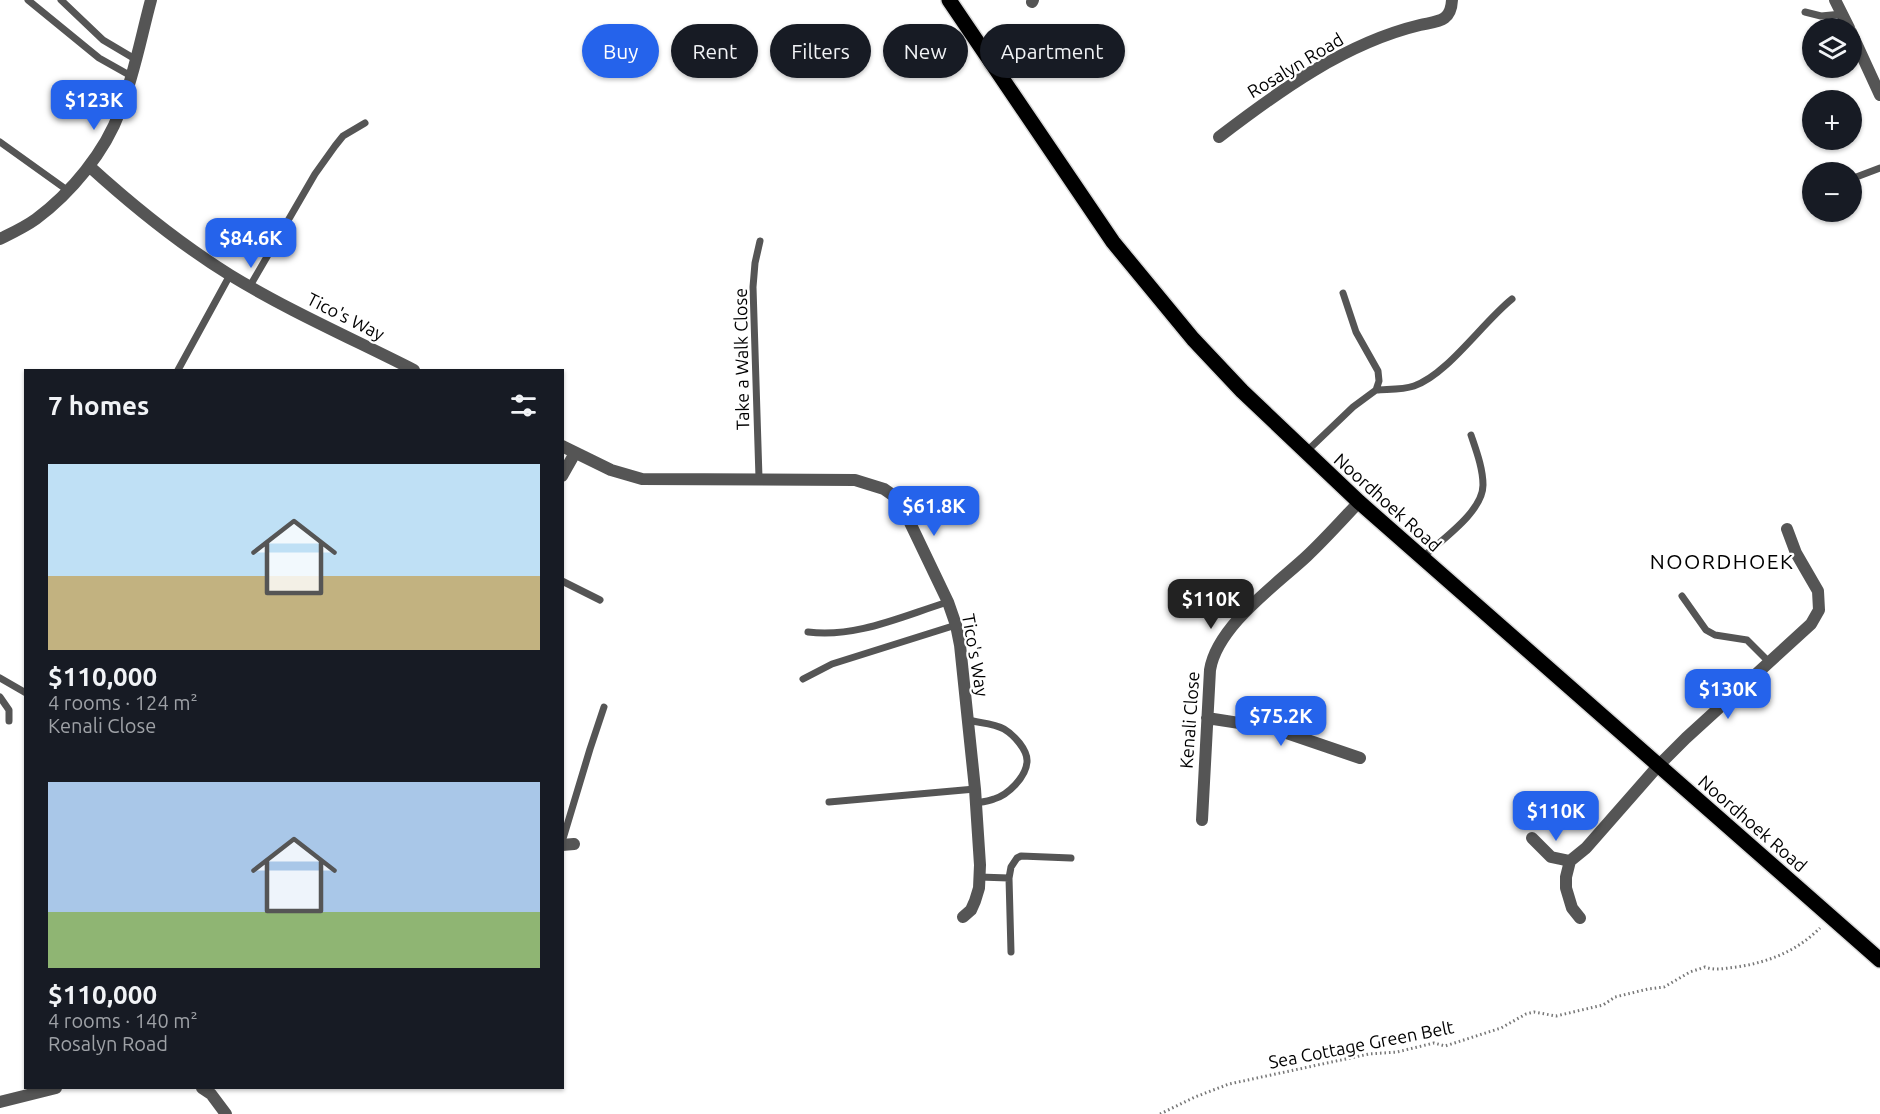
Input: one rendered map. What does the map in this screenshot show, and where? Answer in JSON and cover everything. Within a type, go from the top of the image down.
[{"type":"main road","name":"Noordhoek Road","points":[[949,0],[1113,242],[1193,339],[1242,391],[1359,502],[1880,960]]},
{"type":"street","points":[[0,239],[35,220],[67,190],[88,166],[107,138],[120,112],[151,0]]},
{"type":"street","name":"Rosalyn Road","points":[[1219,137],[1268,101],[1333,59],[1406,28],[1443,20],[1451,10],[1452,0]]},
{"type":"street","points":[[1835,0],[1844,18]]},
{"type":"street","points":[[1862,56],[1880,95]]},
{"type":"street","name":"Tico's Way","points":[[88,166],[131,205],[230,275],[412,369]]},
{"type":"street","name":"Tico's Way","points":[[564,447],[611,470],[642,479],[855,480],[884,489],[894,496],[902,506],[948,602],[960,645],[975,789],[979,877],[975,901],[971,910],[963,917]]},
{"type":"street","points":[[564,472],[575,453]]},
{"type":"street","name":"Kenali Close","points":[[1202,820],[1212,661],[1222,640],[1269,587],[1319,544],[1359,502]]},
{"type":"street","points":[[1580,918],[1572,908],[1566,888],[1570,861],[1587,848],[1658,766],[1811,624],[1820,610],[1818,591],[1796,553],[1787,529]]},
{"type":"street","points":[[1207,718],[1272,728],[1360,758]]},
{"type":"street","points":[[1532,838],[1551,856],[1570,861]]},
{"type":"street","points":[[0,1102],[52,1089]]},
{"type":"street","points":[[210,1090],[226,1114]]},
{"type":"lane","points":[[28,0],[99,58],[131,76]]},
{"type":"lane","points":[[61,0],[103,40],[135,59]]},
{"type":"lane","points":[[1805,12],[1821,16],[1842,14]]},
{"type":"lane","points":[[250,286],[315,174],[343,136],[365,123]]},
{"type":"lane","points":[[0,142],[67,190]]},
{"type":"lane","points":[[1862,175],[1880,168]]},
{"type":"lane","name":"Take a Walk Close","points":[[759,478],[753,287],[760,241]]},
{"type":"lane","points":[[179,369],[230,275]]},
{"type":"lane","points":[[1305,453],[1353,407],[1376,390],[1380,381],[1378,371],[1356,332],[1343,293]]},
{"type":"lane","points":[[1376,390],[1402,388],[1423,382],[1512,299]]},
{"type":"lane","points":[[1422,558],[1472,513],[1480,502],[1483,484],[1470,435]]},
{"type":"lane","points":[[564,582],[600,600]]},
{"type":"lane","points":[[1682,596],[1706,630],[1715,635],[1747,640],[1769,662]]},
{"type":"lane","points":[[808,632],[833,634],[858,631],[948,602]]},
{"type":"lane","points":[[803,679],[832,664],[956,625]]},
{"type":"lane","points":[[0,678],[24,692]]},
{"type":"lane","points":[[0,697],[9,710],[9,721]]},
{"type":"lane","points":[[566,844],[604,707]]},
{"type":"lane","points":[[968,720],[1001,727],[1007,731],[1025,753],[1027,762],[1023,773],[1005,794],[995,799],[976,803]]},
{"type":"lane","points":[[829,802],[975,789]]},
{"type":"lane","points":[[1011,952],[1009,878],[1011,867],[1017,858],[1022,856],[1071,858]]},
{"type":"lane","points":[[979,877],[1009,878]]},
{"type":"path","name":"Sea Cottage Green Belt","points":[[1160,1114],[1210,1091],[1251,1079],[1369,1054],[1397,1052],[1434,1044],[1445,1046],[1501,1028],[1526,1014],[1534,1012],[1556,1016],[1603,1005],[1615,997],[1664,987],[1690,972],[1705,967],[1712,970],[1771,960],[1809,940],[1831,918]]},
{"type":"district","name":"NOORDHOEK","points":[[1722,561]]}]
